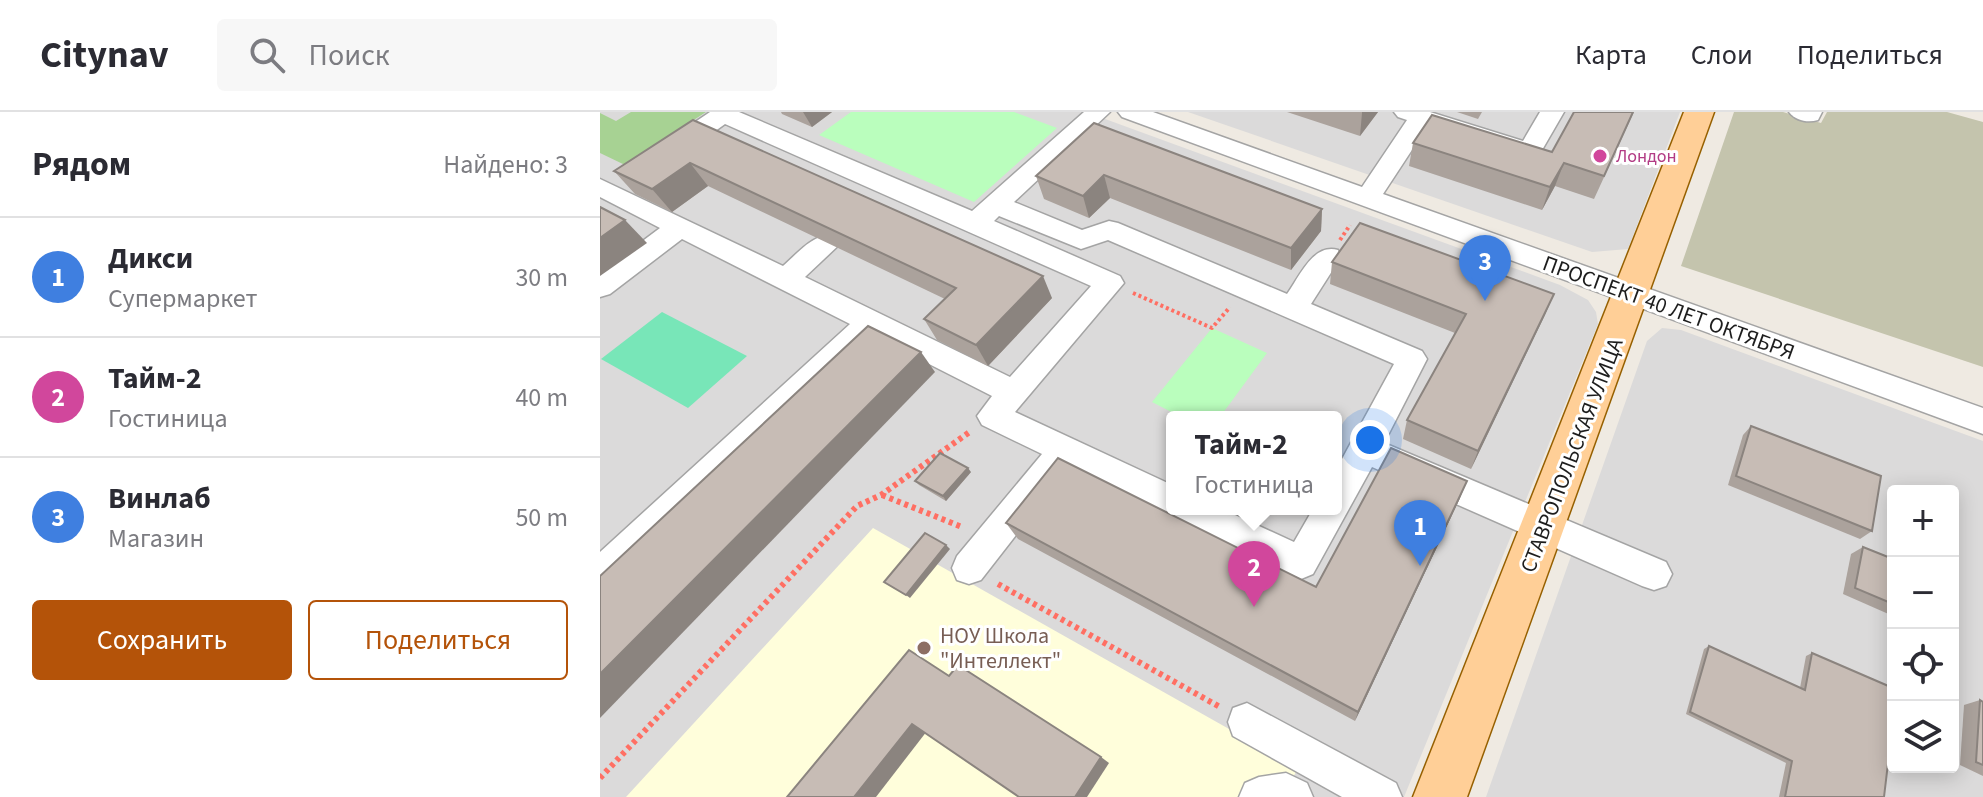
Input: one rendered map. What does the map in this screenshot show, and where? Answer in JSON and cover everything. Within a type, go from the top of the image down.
[{"type":"main road","name":"СТАВРОПОЛЬСКАЯ УЛИЦА","points":[[1440,797],[1699,112]]},
{"type":"street","points":[[975,223],[1098,112]]},
{"type":"street","name":"ПРОСПЕКТ 40 ЛЕТ ОКТЯБРЯ","points":[[1130,112],[1983,421]]},
{"type":"street","points":[[1368,198],[1414,114],[1529,151],[1552,112]]},
{"type":"street","points":[[1801,112],[1810,115],[1810,112]]},
{"type":"street","points":[[653,162],[725,113],[884,197],[975,223],[1110,283],[993,416],[1166,498]]},
{"type":"street","points":[[610,188],[680,227],[1014,393]]},
{"type":"street","points":[[996,204],[1081,240],[1109,230],[1412,359],[1342,490]]},
{"type":"street","points":[[600,287],[680,227]]},
{"type":"street","points":[[785,279],[828,243]]},
{"type":"street","points":[[1293,308],[1328,257]]},
{"type":"street","points":[[600,575],[871,322]]},
{"type":"street","points":[[1365,449],[1654,574]]},
{"type":"street","points":[[969,568],[1064,450]]},
{"type":"street","points":[[1201,515],[1301,563],[1328,515]]},
{"type":"street","points":[[1247,722],[1382,797]]},
{"type":"street","points":[[1259,797],[1286,793],[1293,797]]},
{"type":"path","points":[[1110,283],[1212,328],[1247,289]]},
{"type":"path","points":[[600,778],[857,506],[881,495],[993,416]]},
{"type":"path","points":[[881,495],[993,539]]},
{"type":"path","points":[[969,568],[1247,722]]},
{"type":"shaded area","points":[[600,112],[1086,112],[1560,285],[1588,300],[1596,312],[1598,324],[1404,797],[600,797]]},
{"type":"shaded area","points":[[1188,112],[1680,112],[1628,249],[1592,252]]},
{"type":"shaded area","points":[[1734,112],[1783,112],[1821,123],[1827,112],[1947,112],[1983,122],[1983,367],[1681,266]]},
{"type":"shaded area","points":[[1662,328],[1681,330],[1983,441],[1983,797],[1486,797],[1647,341]]},
{"type":"shaded area","name":"НОУ Школа \"Интеллект\"","points":[[873,528],[1298,768],[1283,797],[626,797]]},
{"type":"green space","points":[[631,112],[706,112],[625,165],[600,153],[600,113],[616,121]]},
{"type":"green space","points":[[851,112],[1014,112],[1057,128],[974,202],[819,135]]},
{"type":"green space","points":[[662,312],[747,356],[688,408],[601,359]]},
{"type":"green space","points":[[1212,328],[1267,353],[1224,411],[1169,411],[1152,402]]},
{"type":"building","points":[[1574,112],[1633,112],[1604,176],[1564,163],[1550,187],[1413,143],[1432,115],[1552,152]]},
{"type":"building","points":[[693,120],[1043,276],[976,345],[924,319],[956,288],[690,163],[652,189],[614,171]]},
{"type":"building","points":[[1094,123],[1322,209],[1291,248],[1104,175],[1083,196],[1036,176]]},
{"type":"building","points":[[600,207],[625,220],[600,238]]},
{"type":"building","points":[[1360,223],[1554,294],[1478,451],[1407,420],[1466,314],[1332,262]]},
{"type":"building","points":[[868,326],[921,352],[600,674],[600,576]]},
{"type":"building","points":[[1751,426],[1881,476],[1872,531],[1736,476]]},
{"type":"building","points":[[1391,448],[1467,481],[1358,712],[1006,523],[1058,458],[1166,512],[1166,515],[1172,515],[1316,587]]},
{"type":"building","points":[[940,453],[968,468],[943,496],[915,481]]},
{"type":"building","points":[[925,533],[946,545],[906,595],[884,582]]},
{"type":"building","points":[[1863,547],[1887,557],[1887,601],[1855,588]]},
{"type":"building","points":[[1709,646],[1805,690],[1812,653],[1887,685],[1884,797],[1785,797],[1792,761],[1690,712]]},
{"type":"building","points":[[909,650],[949,676],[958,665],[1101,757],[1075,797],[1019,797],[912,724],[854,797],[787,797]]},
{"type":"building","points":[[1980,700],[1983,702],[1983,765],[1976,762]]},
{"type":"place","name":"Лондон","points":[[1600,156]]},
{"type":"place","name":"Винлаб","points":[[1485,301]]},
{"type":"place","name":"Дикси","points":[[1420,566]]},
{"type":"place","name":"Тайм-2","points":[[1254,607]]},
{"type":"place","name":"НОУ Школа \"Интеллект\"","points":[[924,648]]}]
